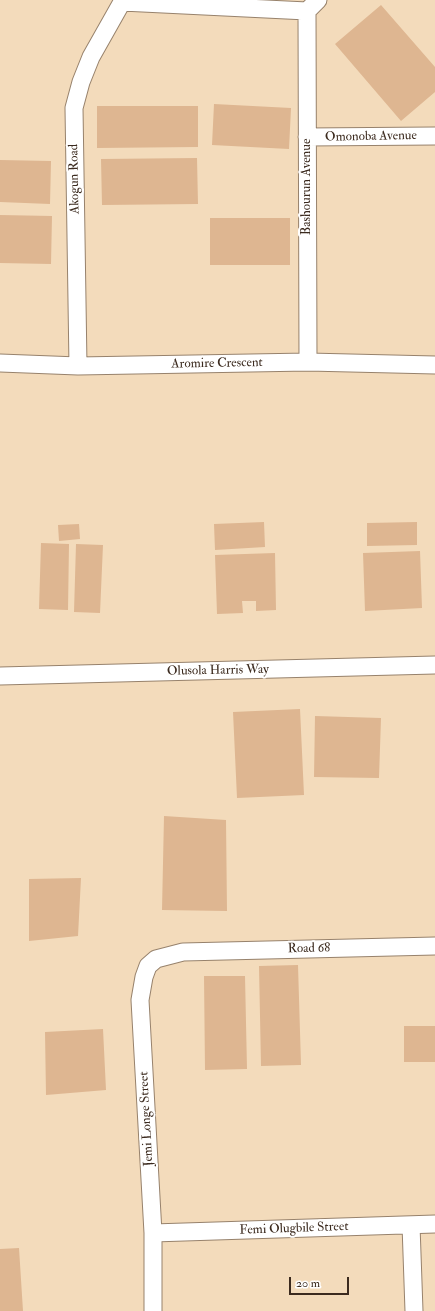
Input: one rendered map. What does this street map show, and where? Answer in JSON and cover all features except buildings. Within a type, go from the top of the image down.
[{"type":"street","points":[[121,1],[312,5]]},
{"type":"street","name":"Akogun Road","points":[[78,366],[74,108],[81,82],[91,57],[121,1]]},
{"type":"street","name":"Bashourun Avenue","points":[[308,362],[307,137],[312,5]]},
{"type":"street","name":"Omonoba Avenue","points":[[307,137],[435,136]]},
{"type":"street","name":"Aromire Crescent","points":[[0,363],[78,366],[308,362],[435,365]]},
{"type":"street","name":"Olusola Harris Way","points":[[0,676],[435,665]]},
{"type":"street","name":"Road 68","points":[[183,952],[435,946]]},
{"type":"street","name":"Jemi Longe Street","points":[[152,1311],[153,1233],[140,1000],[144,977],[148,966],[156,959],[183,952]]},
{"type":"street","name":"Femi Olugbile Street","points":[[153,1233],[435,1224]]},
{"type":"street","points":[[411,1225],[414,1311]]}]
